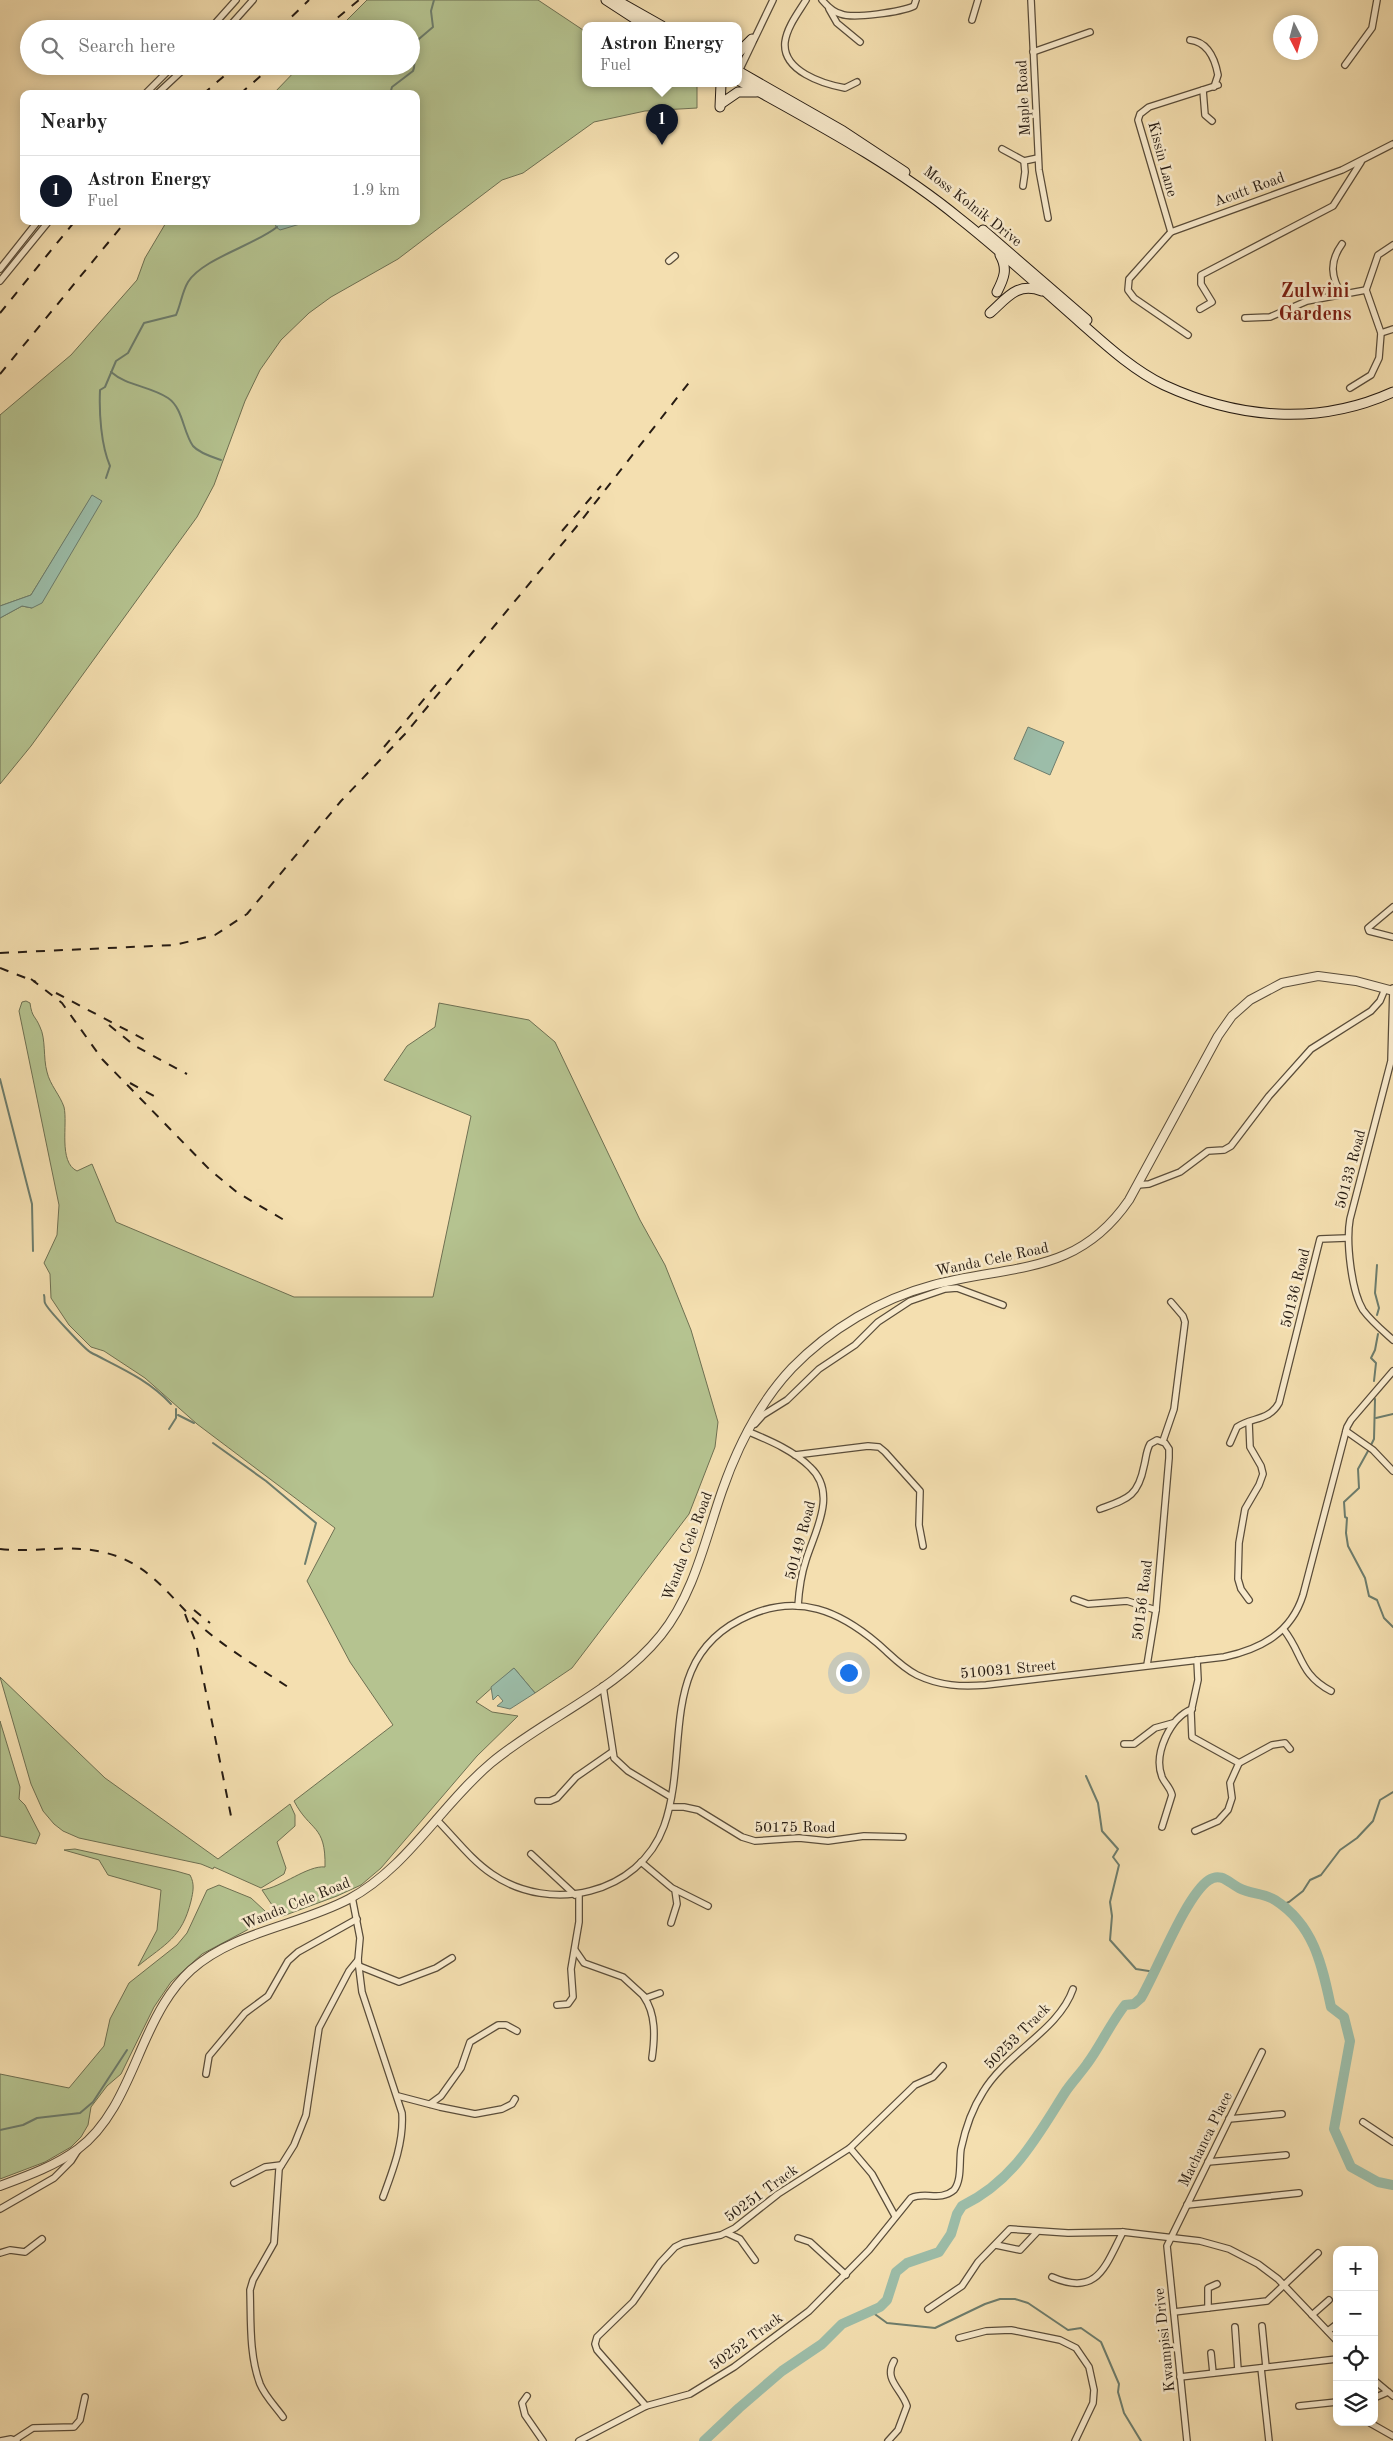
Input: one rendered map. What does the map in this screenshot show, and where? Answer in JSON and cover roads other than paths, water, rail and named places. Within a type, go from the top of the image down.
[{"type":"main road","points":[[606,0],[640,22]]},
{"type":"main road","points":[[616,0],[655,22]]},
{"type":"main road","points":[[742,49],[752,39]]},
{"type":"main road","name":"Moss Kolnik Drive","points":[[742,73],[843,131],[961,212],[1114,344],[1173,387],[1194,397],[1237,409],[1255,413],[1294,416],[1345,409],[1393,392]]},
{"type":"main road","name":"Moss Kolnik Drive","points":[[742,82],[906,179],[959,217],[1128,361],[1164,385],[1173,387]]},
{"type":"main road","points":[[721,87],[721,105],[738,92],[749,90],[762,93]]},
{"type":"main road","points":[[996,250],[1004,263],[1005,272],[997,292]]},
{"type":"main road","points":[[990,313],[1020,289],[1029,287],[1047,293]]},
{"type":"street","points":[[218,20],[236,0]]},
{"type":"street","points":[[235,20],[253,0]]},
{"type":"street","points":[[742,62],[773,0]]},
{"type":"street","points":[[806,0],[786,35],[785,52],[801,72],[821,82],[845,88],[858,82]]},
{"type":"street","points":[[824,2],[839,14],[853,16],[911,8],[916,0]]},
{"type":"street","points":[[972,20],[978,0]]},
{"type":"street","name":"Maple Road","points":[[1031,0],[1038,158],[1042,194],[1048,218]]},
{"type":"street","points":[[1345,65],[1372,28],[1377,0]]},
{"type":"street","points":[[824,2],[837,23],[860,42]]},
{"type":"street","points":[[1033,52],[1090,32]]},
{"type":"street","name":"Kissin Lane","points":[[1171,232],[1138,120],[1140,114],[1149,107],[1216,86],[1218,75],[1209,51],[1201,42],[1190,40]]},
{"type":"street","points":[[150,90],[164,75]]},
{"type":"street","points":[[161,90],[177,75]]},
{"type":"street","points":[[1203,90],[1205,115],[1212,121]]},
{"type":"street","name":"Acutt Road","points":[[1188,335],[1134,298],[1128,290],[1129,279],[1171,232],[1361,162],[1393,144]]},
{"type":"street","points":[[1002,149],[1024,161],[1038,158]]},
{"type":"street","points":[[1023,186],[1024,161]]},
{"type":"street","points":[[1200,309],[1212,302],[1201,284],[1201,275],[1333,206],[1361,162]]},
{"type":"street","points":[[0,269],[35,225]]},
{"type":"street","points":[[0,281],[46,225]]},
{"type":"street","points":[[1342,244],[1336,252],[1333,267],[1335,281],[1342,295]]},
{"type":"street","points":[[1350,388],[1363,381],[1375,369],[1381,351],[1381,333],[1366,290],[1378,255],[1393,245]]},
{"type":"street","points":[[669,261],[675,256]]},
{"type":"street","points":[[1245,318],[1270,317],[1300,303],[1366,290]]},
{"type":"street","points":[[1381,333],[1393,329]]},
{"type":"street","points":[[1393,907],[1368,927],[1369,931],[1393,937]]},
{"type":"street","name":"Wanda Cele Road","points":[[0,2186],[44,2169],[79,2149],[109,2114],[160,2010],[187,1974],[209,1956],[231,1944],[352,1897],[394,1865],[436,1819],[497,1758],[603,1686],[648,1650],[678,1610],[689,1587],[731,1466],[762,1406],[794,1366],[825,1339],[855,1318],[880,1305],[930,1286],[1051,1261],[1078,1250],[1109,1226],[1138,1185],[1218,1036],[1232,1016],[1250,1000],[1282,983],[1312,977],[1341,978],[1391,990]]},
{"type":"street","points":[[1138,1185],[1149,1184],[1180,1172],[1208,1150],[1224,1150],[1231,1146],[1269,1096],[1311,1049],[1371,1011],[1391,990]]},
{"type":"street","name":"50133 Road","points":[[1391,990],[1390,1061],[1350,1219],[1347,1238],[1360,1304],[1369,1317],[1393,1340]]},
{"type":"street","name":"50136 Road","points":[[1249,1422],[1265,1417],[1276,1408],[1282,1393],[1320,1239],[1347,1238]]},
{"type":"street","points":[[748,1432],[763,1415],[787,1400],[819,1369],[855,1345],[896,1308],[910,1301],[945,1289],[956,1288],[1003,1305]]},
{"type":"street","points":[[1100,1509],[1126,1499],[1134,1492],[1141,1479],[1150,1444],[1158,1440],[1163,1441],[1174,1410],[1185,1322],[1184,1316],[1171,1302]]},
{"type":"street","name":"510031 Street","points":[[436,1819],[492,1875],[531,1893],[552,1896],[577,1895],[607,1886],[631,1871],[659,1838],[670,1807],[682,1696],[690,1671],[700,1655],[719,1634],[739,1620],[771,1608],[798,1606],[833,1613],[846,1620],[907,1669],[927,1679],[951,1686],[986,1685],[1196,1660],[1241,1653],[1273,1639],[1284,1630],[1300,1606],[1350,1420],[1393,1371]]},
{"type":"street","points":[[1230,1443],[1234,1430],[1249,1422],[1250,1446],[1261,1466],[1263,1474],[1259,1485],[1245,1508],[1239,1543],[1238,1579],[1249,1600]]},
{"type":"street","points":[[1346,1431],[1373,1450],[1393,1471]]},
{"type":"street","name":"50149 Road","points":[[748,1432],[795,1455],[816,1473],[824,1496],[821,1518],[802,1574],[798,1606]]},
{"type":"street","name":"50156 Road","points":[[1146,1665],[1156,1610],[1169,1458],[1168,1445],[1163,1441]]},
{"type":"street","points":[[795,1455],[838,1448],[878,1447],[919,1489],[921,1498],[919,1525],[923,1546]]},
{"type":"street","points":[[1074,1599],[1088,1604],[1127,1602],[1156,1610]]},
{"type":"street","points":[[1284,1630],[1308,1673],[1318,1684],[1331,1691]]},
{"type":"street","points":[[1196,1660],[1198,1685],[1192,1709],[1192,1737],[1239,1763]]},
{"type":"street","points":[[603,1686],[612,1752],[616,1761],[628,1771],[671,1797]]},
{"type":"street","points":[[1124,1744],[1134,1744],[1155,1728],[1173,1723],[1192,1709]]},
{"type":"street","points":[[1162,1827],[1172,1794],[1162,1777],[1162,1752],[1165,1739],[1173,1723]]},
{"type":"street","points":[[1196,1832],[1218,1821],[1228,1810],[1232,1798],[1230,1783],[1239,1763],[1277,1743],[1285,1743],[1290,1749]]},
{"type":"street","points":[[538,1801],[550,1801],[557,1798],[576,1777],[612,1752]]},
{"type":"street","name":"50175 Road","points":[[670,1807],[698,1810],[742,1837],[761,1841],[799,1838],[828,1841],[847,1838],[903,1836]]},
{"type":"street","points":[[531,1854],[577,1895],[571,1969],[573,1999],[565,2006],[558,2005]]},
{"type":"street","points":[[640,1862],[676,1890],[708,1906]]},
{"type":"street","points":[[671,1923],[677,1904],[676,1890]]},
{"type":"street","points":[[352,1897],[360,1938],[358,1963],[362,1992],[398,2096],[402,2125],[397,2154],[383,2196]]},
{"type":"street","points":[[206,2074],[205,2067],[209,2056],[245,2013],[268,1996],[288,1961],[298,1952],[357,1919]]},
{"type":"street","points":[[574,1950],[584,1963],[623,1977],[644,1997],[650,2006],[653,2018],[652,2058]]},
{"type":"street","points":[[358,1963],[399,1982],[436,1968],[452,1958]]},
{"type":"street","points":[[282,2417],[260,2385],[254,2361],[251,2285],[274,2243],[277,2179],[281,2165],[292,2149],[306,2115],[319,2028],[349,1971],[358,1963]]},
{"type":"street","name":"50253 Track","points":[[956,2188],[964,2138],[982,2093],[1006,2063],[1058,2014],[1070,1998],[1073,1989]]},
{"type":"street","points":[[644,1997],[648,1998],[660,1993]]},
{"type":"street","points":[[430,2104],[441,2096],[461,2068],[470,2042],[498,2025],[506,2025],[517,2031]]},
{"type":"street","name":"Machanca Place","points":[[1171,2238],[1262,2052]]},
{"type":"street","name":"50251 Track","points":[[646,2406],[596,2350],[595,2340],[633,2302],[660,2263],[675,2247],[683,2243],[712,2238],[727,2233],[778,2194],[850,2148],[915,2085],[933,2077],[943,2066]]},
{"type":"street","points":[[398,2096],[454,2111],[482,2114],[502,2109],[512,2104],[515,2099]]},
{"type":"street","points":[[1229,2120],[1282,2114]]},
{"type":"street","points":[[1363,2122],[1393,2142]]},
{"type":"street","points":[[850,2148],[872,2174],[895,2216]]},
{"type":"street","points":[[0,2209],[54,2178],[72,2161],[79,2149]]},
{"type":"street","points":[[1208,2162],[1286,2155]]},
{"type":"street","points":[[234,2183],[265,2167],[281,2165]]},
{"type":"street","name":"50252 Track","points":[[579,2441],[646,2406],[690,2394],[734,2367],[810,2311],[880,2238],[895,2216],[914,2196],[938,2197],[951,2193],[956,2188]]},
{"type":"street","points":[[1187,2205],[1298,2193]]},
{"type":"street","points":[[928,2309],[962,2286],[978,2262],[996,2246],[1006,2232],[1014,2228],[1038,2232],[1124,2232],[1200,2241],[1229,2249],[1258,2264],[1284,2285],[1333,2337]]},
{"type":"street","points":[[996,2246],[1020,2250],[1038,2232]]},
{"type":"street","points":[[1052,2277],[1076,2285],[1099,2276],[1124,2232]]},
{"type":"street","points":[[727,2233],[740,2239],[755,2260]]},
{"type":"street","points":[[0,2253],[10,2250],[25,2252],[42,2238]]},
{"type":"street","points":[[798,2238],[810,2242],[846,2274]]},
{"type":"street","name":"Kwampisi Drive","points":[[1171,2238],[1167,2249],[1187,2441]]},
{"type":"street","points":[[1174,2312],[1267,2301],[1318,2254]]},
{"type":"street","points":[[1208,2308],[1208,2288],[1217,2284]]},
{"type":"street","points":[[1312,2315],[1329,2300]]},
{"type":"street","points":[[1262,2326],[1269,2441]]},
{"type":"street","points":[[1234,2327],[1238,2370]]},
{"type":"street","points":[[1328,2331],[1333,2327]]},
{"type":"street","points":[[959,2338],[986,2331],[1011,2330],[1060,2340],[1070,2344],[1079,2352],[1090,2371],[1094,2383],[1093,2403],[1075,2441]]},
{"type":"street","points":[[1211,2353],[1213,2373]]},
{"type":"street","points":[[1180,2377],[1333,2359]]},
{"type":"street","points":[[888,2441],[898,2430],[907,2406],[890,2378],[890,2367],[894,2361]]},
{"type":"street","points":[[1375,2381],[1390,2394]]},
{"type":"street","points":[[527,2396],[522,2408],[543,2441]]},
{"type":"street","points":[[0,2441],[16,2440],[34,2428],[74,2427],[80,2420],[85,2397]]},
{"type":"street","points":[[1298,2406],[1333,2402]]},
{"type":"street","points":[[1375,2426],[1393,2436]]},
{"type":"waterway","points":[[420,38],[433,27],[431,11],[434,0]]},
{"type":"waterway","points":[[391,90],[392,87],[408,75]]},
{"type":"waterway","points":[[106,478],[110,466],[101,429],[100,390],[105,387],[116,361],[128,353],[144,323],[176,315],[186,286],[195,274],[217,259],[256,240],[277,227]]},
{"type":"waterway","points":[[111,372],[117,377],[168,398],[177,408],[193,446],[202,453],[221,460]]},
{"type":"waterway","points":[[0,1079],[32,1204],[33,1251]]},
{"type":"waterway","points":[[1377,1265],[1375,1293],[1379,1308],[1377,1315]]},
{"type":"waterway","points":[[44,1295],[47,1307],[86,1349],[153,1387],[171,1404]]},
{"type":"waterway","points":[[1374,1381],[1376,1363],[1371,1358],[1375,1350],[1378,1334]]},
{"type":"waterway","points":[[1371,1445],[1374,1439],[1375,1399]]},
{"type":"waterway","points":[[169,1429],[176,1418],[176,1409]]},
{"type":"waterway","points":[[1376,1418],[1393,1414]]},
{"type":"waterway","points":[[178,1415],[194,1423]]},
{"type":"waterway","points":[[213,1443],[266,1481],[316,1523],[305,1564]]},
{"type":"waterway","points":[[1368,1451],[1358,1469],[1359,1488],[1344,1502],[1345,1517],[1347,1518],[1346,1533],[1348,1546],[1365,1578],[1369,1596],[1377,1600],[1384,1618],[1393,1627]]},
{"type":"waterway","points":[[1086,1776],[1098,1803],[1102,1831],[1118,1849],[1113,1857],[1119,1865],[1110,1902],[1112,1916],[1110,1940],[1136,1969],[1155,1972]]},
{"type":"waterway","points":[[1281,1905],[1289,1902],[1303,1891],[1310,1880],[1321,1875],[1340,1850],[1357,1838],[1373,1821],[1380,1800],[1393,1792]]},
{"type":"waterway","points":[[704,2441],[782,2371],[822,2344],[842,2324],[880,2307],[887,2300],[896,2272],[907,2263],[939,2252],[951,2234],[957,2214],[962,2206],[980,2196],[1009,2172],[1032,2143],[1067,2090],[1092,2057],[1125,2005],[1134,2004],[1141,1998],[1172,1934],[1191,1901],[1200,1888],[1213,1878],[1225,1879],[1243,1890],[1275,1900],[1299,1921],[1307,1934],[1320,1961],[1331,2007],[1344,2017],[1350,2041],[1334,2129],[1351,2167],[1378,2182],[1393,2185]]},
{"type":"waterway","points":[[0,2130],[23,2125],[37,2118],[80,2113],[93,2102],[127,2050]]},
{"type":"waterway","points":[[872,2312],[887,2323],[935,2328],[985,2304],[1000,2299],[1015,2299],[1028,2303],[1068,2330],[1081,2328],[1101,2342],[1119,2384],[1118,2392],[1124,2413],[1141,2441]]},
{"type":"railway","points":[[288,20],[309,0]]},
{"type":"railway","points":[[335,20],[359,0]]},
{"type":"railway","points":[[208,90],[225,75]]},
{"type":"railway","points":[[245,90],[262,75]]},
{"type":"railway","points":[[0,313],[72,225]]},
{"type":"railway","points":[[0,374],[123,225]]},
{"type":"railway","points":[[0,953],[175,945],[215,935],[247,914],[341,801],[405,734],[577,526],[691,380]]},
{"type":"railway","points":[[562,531],[601,486]]},
{"type":"railway","points":[[384,747],[440,680]]},
{"type":"railway","points":[[0,968],[36,982]]},
{"type":"railway","points":[[31,979],[62,1003],[102,1059],[210,1170],[238,1193],[284,1220]]},
{"type":"railway","points":[[56,993],[151,1043]]},
{"type":"railway","points":[[109,1025],[135,1046],[187,1074]]},
{"type":"railway","points":[[130,1083],[156,1097]]},
{"type":"railway","points":[[0,1549],[76,1549],[102,1552],[120,1557],[135,1565],[161,1585],[196,1621],[219,1641],[291,1689]]},
{"type":"railway","points":[[194,1610],[210,1623]]},
{"type":"railway","points":[[185,1614],[196,1643],[231,1816]]},
{"type":"place","name":"Astron Energy","points":[[662,145]]},
{"type":"district","name":"Zulwini Gardens","points":[[1315,302]]}]
